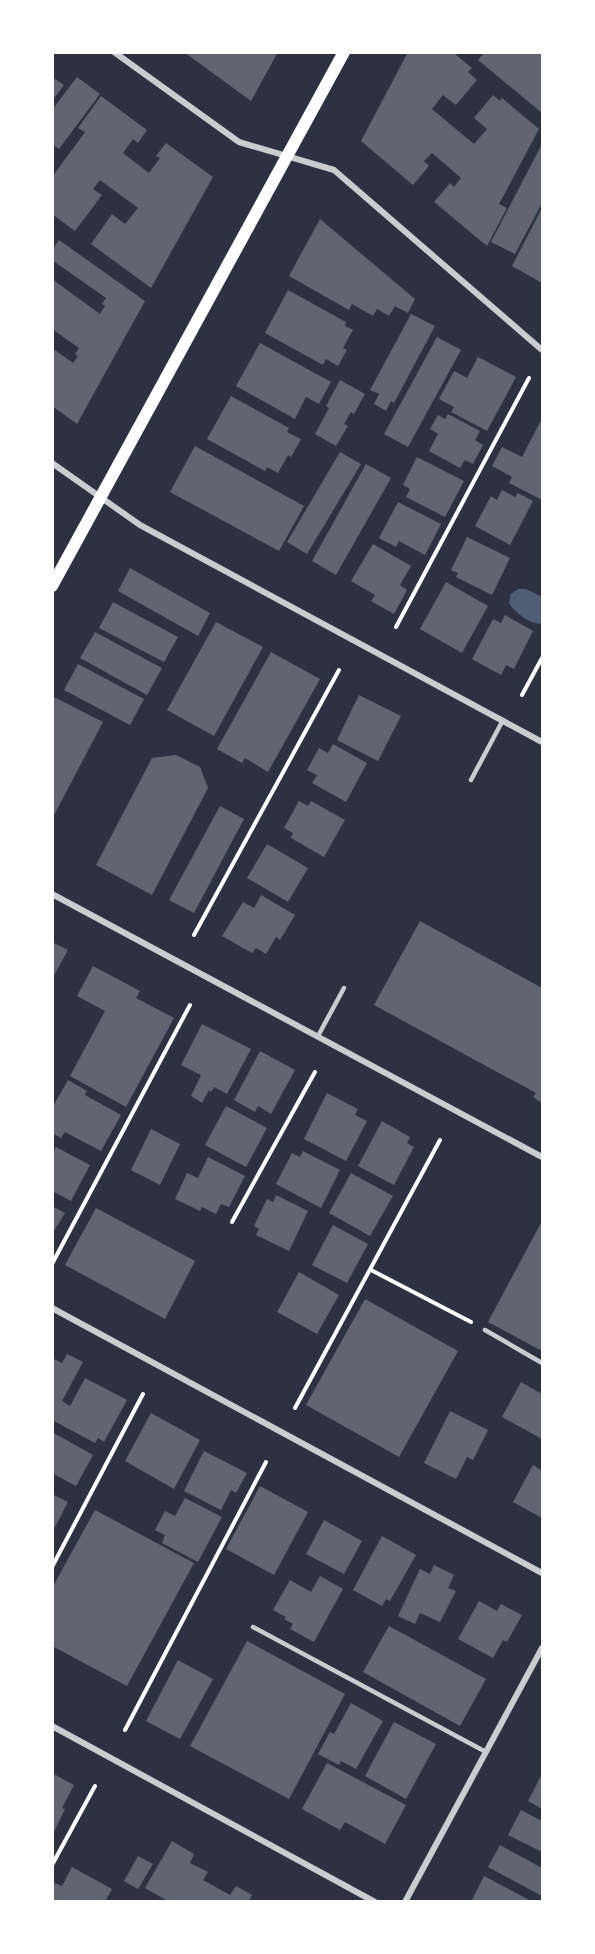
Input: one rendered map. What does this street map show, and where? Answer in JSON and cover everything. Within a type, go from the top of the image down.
[{"type":"main road","points":[[52,585],[344,52]]},
{"type":"street","points":[[114,52],[239,142],[334,170],[543,350]]},
{"type":"street","points":[[52,464],[140,525],[543,742]]},
{"type":"street","points":[[52,894],[543,1157]]},
{"type":"street","points":[[52,1308],[543,1573]]},
{"type":"street","points":[[405,1902],[543,1648]]},
{"type":"street","points":[[52,1726],[375,1902]]},
{"type":"lane","points":[[471,780],[503,720]]},
{"type":"lane","points":[[318,1036],[344,988]]},
{"type":"lane","points":[[485,1330],[543,1363]]},
{"type":"lane","points":[[253,1627],[486,1752]]},
{"type":"path","points":[[396,627],[529,378]]},
{"type":"path","points":[[522,695],[543,658]]},
{"type":"path","points":[[194,935],[339,670]]},
{"type":"path","points":[[52,1264],[190,1005]]},
{"type":"path","points":[[232,1222],[315,1072]]},
{"type":"path","points":[[295,1408],[440,1140]]},
{"type":"path","points":[[371,1270],[485,1330]]},
{"type":"path","points":[[52,1567],[143,1394]]},
{"type":"path","points":[[124,1730],[266,1462]]},
{"type":"path","points":[[52,1865],[95,1786]]},
{"type":"water","points":[[518,589],[526,589],[542,597],[542,624],[523,617],[509,603],[511,594]]},
{"type":"building","points":[[184,52],[278,52],[251,101]]},
{"type":"building","points":[[408,52],[457,52],[455,54],[472,68],[468,72],[477,80],[456,105],[443,95],[432,109],[474,144],[487,129],[474,118],[493,95],[500,101],[502,98],[539,129],[499,204],[507,208],[487,246],[434,202],[450,183],[454,187],[461,178],[432,153],[424,161],[429,166],[413,185],[361,141]]},
{"type":"building","points":[[485,52],[542,52],[542,113],[478,60]]},
{"type":"building","points":[[52,77],[64,85],[52,101]]},
{"type":"building","points":[[77,77],[100,94],[59,149],[52,144],[52,110]]},
{"type":"building","points":[[101,96],[147,130],[138,143],[133,139],[123,153],[149,173],[160,158],[156,156],[166,143],[213,177],[151,288],[91,244],[112,214],[125,224],[138,208],[100,180],[93,189],[102,195],[75,231],[52,214],[52,177],[85,132],[78,128]]},
{"type":"building","points":[[542,144],[542,203],[515,254],[491,242]]},
{"type":"building","points":[[542,208],[542,283],[512,266]]},
{"type":"building","points":[[320,219],[415,299],[408,313],[395,306],[389,316],[377,309],[373,316],[352,304],[349,310],[289,276]]},
{"type":"building","points":[[59,240],[145,301],[77,424],[52,406],[52,348],[73,363],[78,356],[75,354],[79,348],[52,329],[52,279],[100,314],[105,306],[102,304],[106,298],[52,260],[52,250]]},
{"type":"building","points":[[288,290],[346,322],[345,326],[353,330],[343,348],[347,350],[338,366],[326,359],[323,365],[265,333]]},
{"type":"building","points":[[411,314],[435,326],[394,403],[391,401],[386,411],[374,404],[379,394],[370,390]]},
{"type":"building","points":[[437,337],[461,350],[408,447],[384,434]]},
{"type":"building","points":[[260,343],[331,382],[319,404],[306,397],[295,419],[236,386]]},
{"type":"building","points":[[478,357],[516,377],[487,431],[451,412],[454,407],[439,399],[454,371],[467,378]]},
{"type":"building","points":[[340,380],[365,394],[354,414],[351,412],[344,424],[348,426],[336,446],[315,434]]},
{"type":"building","points":[[231,396],[289,428],[287,432],[301,439],[291,457],[288,455],[278,473],[267,467],[265,471],[207,439]]},
{"type":"building","points":[[448,414],[480,431],[475,440],[483,445],[473,464],[465,460],[460,468],[429,451],[438,434],[430,429],[438,415],[445,419]]},
{"type":"building","points":[[540,422],[542,424],[542,500],[509,483],[512,477],[492,466],[502,447],[522,457]]},
{"type":"building","points":[[195,446],[304,506],[279,551],[170,492]]},
{"type":"building","points":[[340,452],[361,464],[307,554],[287,542]]},
{"type":"building","points":[[417,457],[464,481],[445,517],[406,497],[410,489],[403,485]]},
{"type":"building","points":[[366,464],[391,478],[336,575],[312,561]]},
{"type":"building","points":[[502,490],[515,497],[518,493],[533,501],[510,545],[475,526],[491,496],[497,500]]},
{"type":"building","points":[[398,502],[441,524],[425,555],[399,541],[396,547],[379,538]]},
{"type":"building","points":[[467,537],[510,558],[492,595],[456,577],[458,573],[451,570]]},
{"type":"building","points":[[373,544],[411,566],[400,585],[407,590],[394,614],[371,601],[375,595],[351,581]]},
{"type":"building","points":[[130,568],[210,613],[198,636],[118,591]]},
{"type":"building","points":[[446,582],[488,606],[462,653],[420,629]]},
{"type":"building","points":[[113,602],[178,637],[164,662],[99,628]]},
{"type":"building","points":[[505,615],[533,631],[514,669],[506,665],[501,675],[472,659],[493,619],[501,623]]},
{"type":"building","points":[[216,622],[263,647],[214,736],[167,710]]},
{"type":"building","points":[[95,632],[162,668],[147,695],[80,658]]},
{"type":"building","points":[[271,652],[320,679],[268,772],[245,758],[242,763],[217,749]]},
{"type":"building","points":[[78,664],[144,699],[130,725],[64,690]]},
{"type":"building","points":[[359,695],[401,716],[378,761],[337,740]]},
{"type":"building","points":[[54,697],[103,722],[52,819],[52,700]]},
{"type":"building","points":[[333,744],[367,763],[346,802],[312,783],[317,775],[307,770],[319,748],[328,753]]},
{"type":"building","points":[[176,755],[200,767],[208,788],[152,895],[96,865],[152,758]]},
{"type":"building","points":[[299,801],[308,806],[311,801],[345,820],[324,857],[291,838],[293,833],[284,828]]},
{"type":"building","points":[[220,806],[244,819],[194,913],[169,900]]},
{"type":"building","points":[[267,844],[308,868],[288,902],[247,878]]},
{"type":"building","points":[[261,895],[295,915],[280,940],[276,937],[266,954],[256,948],[252,953],[222,936],[243,902],[254,908]]},
{"type":"building","points":[[420,921],[542,988],[542,1103],[533,1097],[536,1093],[374,1005]]},
{"type":"building","points":[[52,942],[68,950],[52,979]]},
{"type":"building","points":[[93,966],[140,991],[136,998],[174,1018],[126,1107],[70,1076],[105,1011],[77,996]]},
{"type":"building","points":[[202,1024],[251,1049],[227,1094],[214,1087],[211,1092],[209,1090],[202,1103],[191,1096],[201,1075],[181,1065]]},
{"type":"building","points":[[260,1051],[295,1070],[271,1114],[258,1106],[255,1112],[234,1100]]},
{"type":"building","points":[[68,1080],[87,1091],[85,1095],[121,1115],[101,1151],[65,1132],[61,1138],[52,1133],[52,1108]]},
{"type":"building","points":[[327,1093],[358,1109],[355,1115],[367,1121],[346,1161],[304,1139]]},
{"type":"building","points":[[226,1106],[267,1128],[246,1167],[205,1145]]},
{"type":"building","points":[[382,1121],[410,1137],[407,1143],[414,1147],[394,1185],[358,1166]]},
{"type":"building","points":[[151,1129],[180,1144],[160,1185],[131,1170]]},
{"type":"building","points":[[56,1147],[90,1165],[71,1201],[52,1191],[52,1154]]},
{"type":"building","points":[[303,1151],[340,1170],[321,1208],[276,1184],[292,1153],[300,1157]]},
{"type":"building","points":[[208,1157],[245,1176],[229,1207],[221,1204],[216,1214],[202,1207],[200,1211],[175,1199],[187,1173],[198,1178]]},
{"type":"building","points":[[351,1173],[393,1196],[370,1236],[329,1213]]},
{"type":"building","points":[[276,1195],[308,1211],[289,1251],[256,1235],[259,1229],[254,1226],[267,1199],[273,1202]]},
{"type":"building","points":[[52,1206],[65,1213],[52,1234]]},
{"type":"building","points":[[96,1208],[195,1261],[165,1319],[65,1265]]},
{"type":"building","points":[[542,1221],[542,1351],[488,1322]]},
{"type":"building","points":[[333,1225],[368,1244],[347,1283],[312,1265]]},
{"type":"building","points":[[299,1272],[339,1295],[317,1334],[277,1312]]},
{"type":"building","points":[[365,1299],[458,1351],[399,1457],[306,1405]]},
{"type":"building","points":[[67,1354],[83,1362],[62,1401],[70,1406],[85,1378],[127,1400],[104,1442],[98,1438],[95,1443],[52,1420],[52,1358],[62,1363]]},
{"type":"building","points":[[521,1382],[542,1394],[542,1439],[502,1417]]},
{"type":"building","points":[[450,1411],[488,1430],[473,1460],[467,1457],[456,1479],[424,1463]]},
{"type":"building","points":[[151,1413],[200,1440],[174,1489],[125,1461]]},
{"type":"building","points":[[52,1432],[93,1455],[76,1486],[52,1473]]},
{"type":"building","points":[[204,1451],[247,1473],[236,1493],[231,1490],[221,1510],[184,1491]]},
{"type":"building","points":[[533,1465],[542,1471],[542,1518],[513,1502]]},
{"type":"building","points":[[260,1486],[308,1512],[274,1575],[226,1549]]},
{"type":"building","points":[[52,1494],[68,1502],[52,1533]]},
{"type":"building","points":[[185,1498],[222,1517],[198,1562],[162,1543],[165,1535],[155,1530],[165,1511],[175,1516]]},
{"type":"building","points":[[95,1510],[194,1563],[127,1686],[52,1646],[52,1588]]},
{"type":"building","points":[[324,1520],[362,1541],[344,1574],[306,1554]]},
{"type":"building","points":[[382,1536],[416,1555],[390,1601],[386,1599],[382,1606],[353,1590]]},
{"type":"building","points":[[434,1565],[454,1575],[448,1588],[456,1591],[440,1622],[420,1613],[415,1624],[398,1616],[420,1569],[430,1574]]},
{"type":"building","points":[[320,1576],[343,1589],[314,1642],[290,1629],[293,1624],[273,1610],[290,1580],[311,1592]]},
{"type":"building","points":[[479,1601],[497,1611],[501,1604],[522,1615],[507,1642],[503,1640],[493,1658],[458,1639]]},
{"type":"building","points":[[389,1626],[486,1679],[460,1726],[363,1672]]},
{"type":"building","points":[[247,1641],[345,1694],[289,1799],[190,1746]]},
{"type":"building","points":[[178,1660],[213,1679],[180,1739],[146,1721]]},
{"type":"building","points":[[351,1703],[383,1721],[356,1769],[341,1761],[339,1765],[318,1754],[330,1732],[334,1734]]},
{"type":"building","points":[[394,1722],[436,1744],[406,1799],[365,1776]]},
{"type":"building","points":[[327,1763],[406,1805],[385,1844],[345,1822],[340,1830],[302,1809]]},
{"type":"building","points":[[52,1773],[74,1785],[62,1808],[65,1809],[52,1836]]},
{"type":"building","points":[[542,1774],[542,1809],[528,1801]]},
{"type":"building","points":[[521,1810],[542,1821],[542,1852],[508,1835]]},
{"type":"building","points":[[172,1841],[194,1854],[190,1863],[208,1872],[203,1880],[230,1895],[236,1886],[252,1895],[248,1902],[169,1902],[145,1888]]},
{"type":"building","points":[[500,1845],[542,1868],[542,1896],[488,1867]]},
{"type":"building","points":[[138,1856],[153,1864],[138,1889],[124,1881]]},
{"type":"building","points":[[72,1867],[112,1889],[105,1902],[52,1902],[52,1887],[55,1883],[62,1886]]},
{"type":"building","points":[[484,1876],[533,1902],[471,1902]]}]
